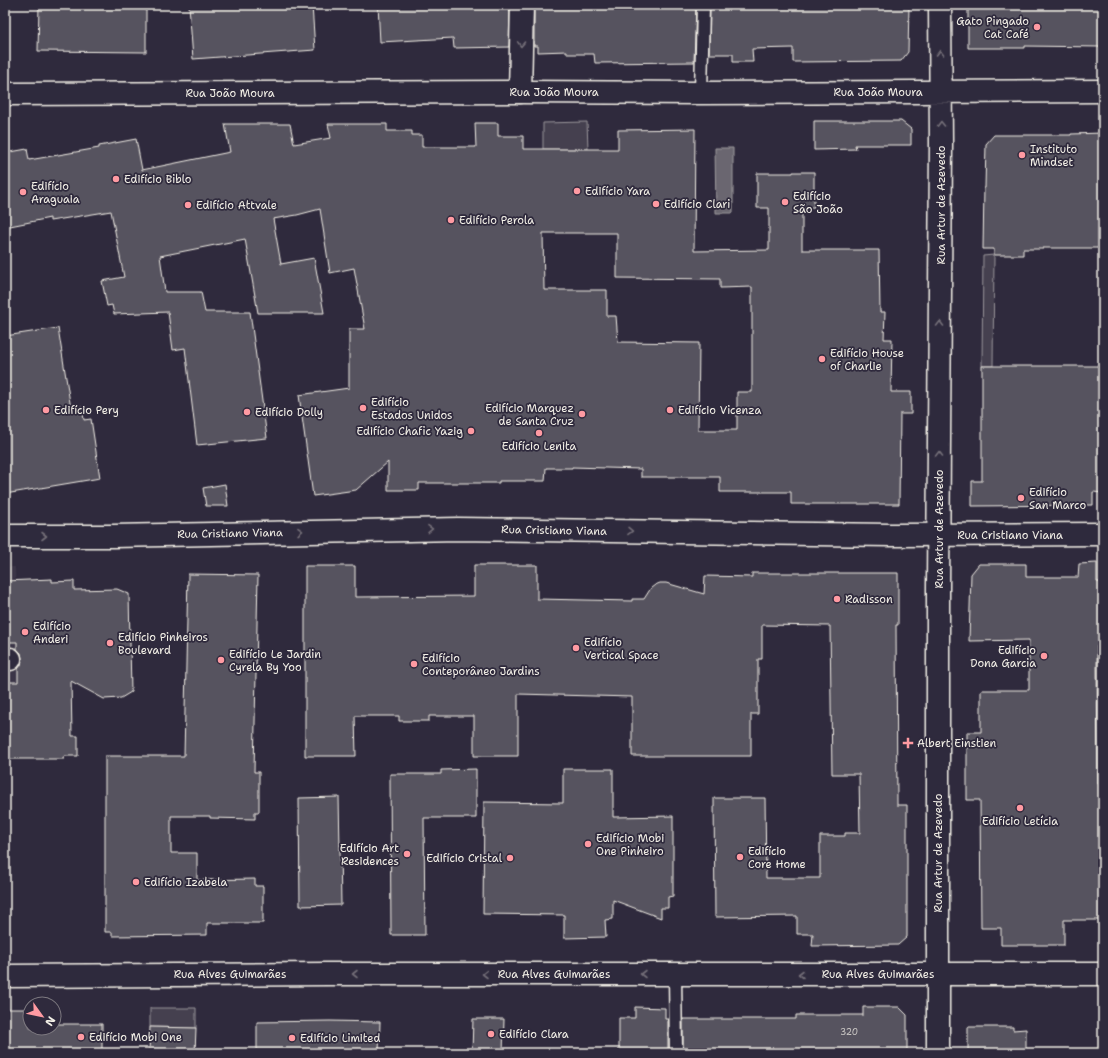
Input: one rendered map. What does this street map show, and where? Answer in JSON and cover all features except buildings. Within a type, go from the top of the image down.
[{"type":"street","points":[[520,92],[522,5]]},
{"type":"street","name":"Rua Artur de Azevedo","points":[[938,1053],[941,151],[940,5]]},
{"type":"street","name":"Rua João Moura","points":[[5,94],[1103,91]]},
{"type":"street","name":"Rua Cristiano Viana","points":[[5,536],[113,536],[458,528],[883,535],[1103,534]]},
{"type":"street","name":"Rua Alves Guimarães","points":[[5,976],[320,974],[1103,974]]},
{"type":"lane","points":[[701,93],[704,5]]},
{"type":"lane","points":[[675,974],[676,1053]]},
{"type":"shaded area","points":[[587,122],[588,149],[543,149],[543,123]]},
{"type":"shaded area","points":[[715,148],[733,148],[733,213],[716,213]]},
{"type":"shaded area","points":[[994,255],[993,366],[982,366],[983,256]]},
{"type":"shaded area","points":[[5,567],[15,567],[21,759],[5,759]]},
{"type":"shaded area","points":[[150,1008],[196,1008],[196,1028],[150,1027]]},
{"type":"place","name":"Gato Pingado Cat Café","points":[[1037,27]]},
{"type":"place","name":"Instituto Mindset","points":[[1022,155]]},
{"type":"place","name":"Edifício Biblo","points":[[116,179]]},
{"type":"place","name":"Edifício Yara","points":[[577,191]]},
{"type":"place","name":"Edifício Araguaia","points":[[23,192]]},
{"type":"place","name":"Edifício São João","points":[[785,202]]},
{"type":"place","name":"Edifício Clari","points":[[656,204]]},
{"type":"place","name":"Edifício Attvale","points":[[188,205]]},
{"type":"place","name":"Edifício Perola","points":[[451,220]]},
{"type":"place","name":"Edifício House of Charlie","points":[[822,359]]},
{"type":"place","name":"Edifício Estados Unidos","points":[[363,408]]},
{"type":"place","name":"Edifício Pery","points":[[46,410]]},
{"type":"place","name":"Edifício Vicenza","points":[[670,410]]},
{"type":"place","name":"Edifício Dolly","points":[[247,412]]},
{"type":"place","name":"Edifício Marquez de Santa Cruz","points":[[582,414]]},
{"type":"place","name":"Edifício Chafic Yazig","points":[[471,431]]},
{"type":"place","name":"Edifício Lenita","points":[[539,433]]},
{"type":"place","name":"Edifício San Marco","points":[[1021,498]]},
{"type":"place","name":"Radisson","points":[[837,599]]},
{"type":"place","name":"Edifício Anderi","points":[[25,632]]},
{"type":"place","name":"Edifício Pinheiros Boulevard","points":[[110,643]]},
{"type":"place","name":"Edifício Vertical Space","points":[[576,648]]},
{"type":"place","name":"Edifício Dona Garcia","points":[[1044,656]]},
{"type":"place","name":"Edifício Le Jardin Cyrela By Yoo","points":[[221,660]]},
{"type":"place","name":"Edifício Conteporâneo Jardins","points":[[414,664]]},
{"type":"place","name":"Albert Einstien","points":[[908,743]]},
{"type":"place","name":"Edifício Letícia","points":[[1020,808]]},
{"type":"place","name":"Edifício Mobi One Pinheiro","points":[[588,844]]},
{"type":"place","name":"Edifício Art Residences","points":[[407,854]]},
{"type":"place","name":"Edifício Core Home","points":[[740,857]]},
{"type":"place","name":"Edifício Cristal","points":[[510,858]]},
{"type":"place","name":"Edifício Izabela","points":[[136,882]]},
{"type":"place","name":"Edifício Clara","points":[[491,1034]]},
{"type":"place","name":"Edifício Mobi One","points":[[81,1037]]},
{"type":"place","name":"Edifício Limited","points":[[292,1038]]}]
